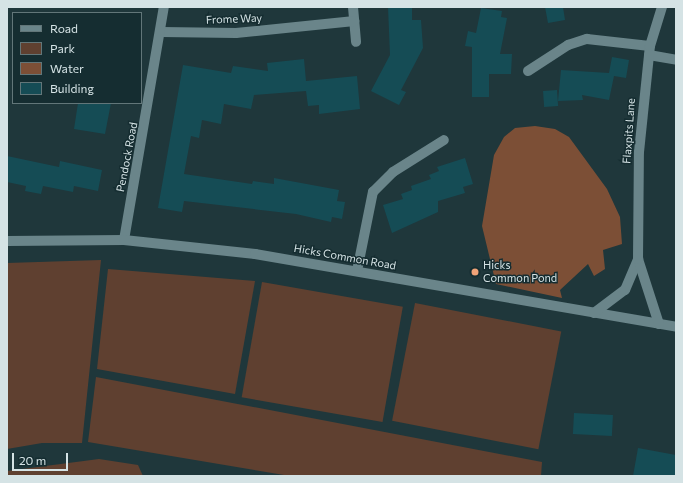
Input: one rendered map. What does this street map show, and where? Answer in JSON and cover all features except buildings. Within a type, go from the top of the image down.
[{"type":"street","name":"Pendock Road","points":[[124,240],[162,32],[164,7]]},
{"type":"street","points":[[353,7],[356,42]]},
{"type":"street","name":"Flaxpits Lane","points":[[658,324],[638,259],[639,152],[650,51],[662,7]]},
{"type":"street","name":"Frome Way","points":[[162,32],[236,33],[354,21]]},
{"type":"street","points":[[528,70],[568,45],[587,39],[650,51],[676,60]]},
{"type":"street","points":[[357,271],[373,192],[392,172],[444,140]]},
{"type":"street","name":"Hicks Common Road","points":[[7,241],[124,240],[256,254],[676,327]]},
{"type":"street","name":"Flaxpits Lane","points":[[594,313],[625,290],[638,259]]},
{"type":"green space","points":[[101,260],[82,443],[42,443],[7,449],[7,263]]},
{"type":"green space","points":[[108,269],[255,281],[235,394],[97,369]]},
{"type":"green space","points":[[262,282],[403,307],[383,422],[242,397]]},
{"type":"green space","points":[[415,303],[561,331],[538,449],[392,421]]},
{"type":"green space","points":[[96,377],[542,462],[541,476],[290,476],[88,442]]},
{"type":"green space","points":[[99,459],[138,465],[143,476],[7,476],[7,471]]},
{"type":"water","points":[[535,126],[555,129],[569,137],[607,189],[620,217],[622,244],[603,250],[605,269],[594,276],[588,264],[560,290],[562,298],[496,284],[482,226],[494,155],[504,137],[515,128]]},
{"type":"place","name":"Hicks Common Pond","points":[[475,272]]}]
